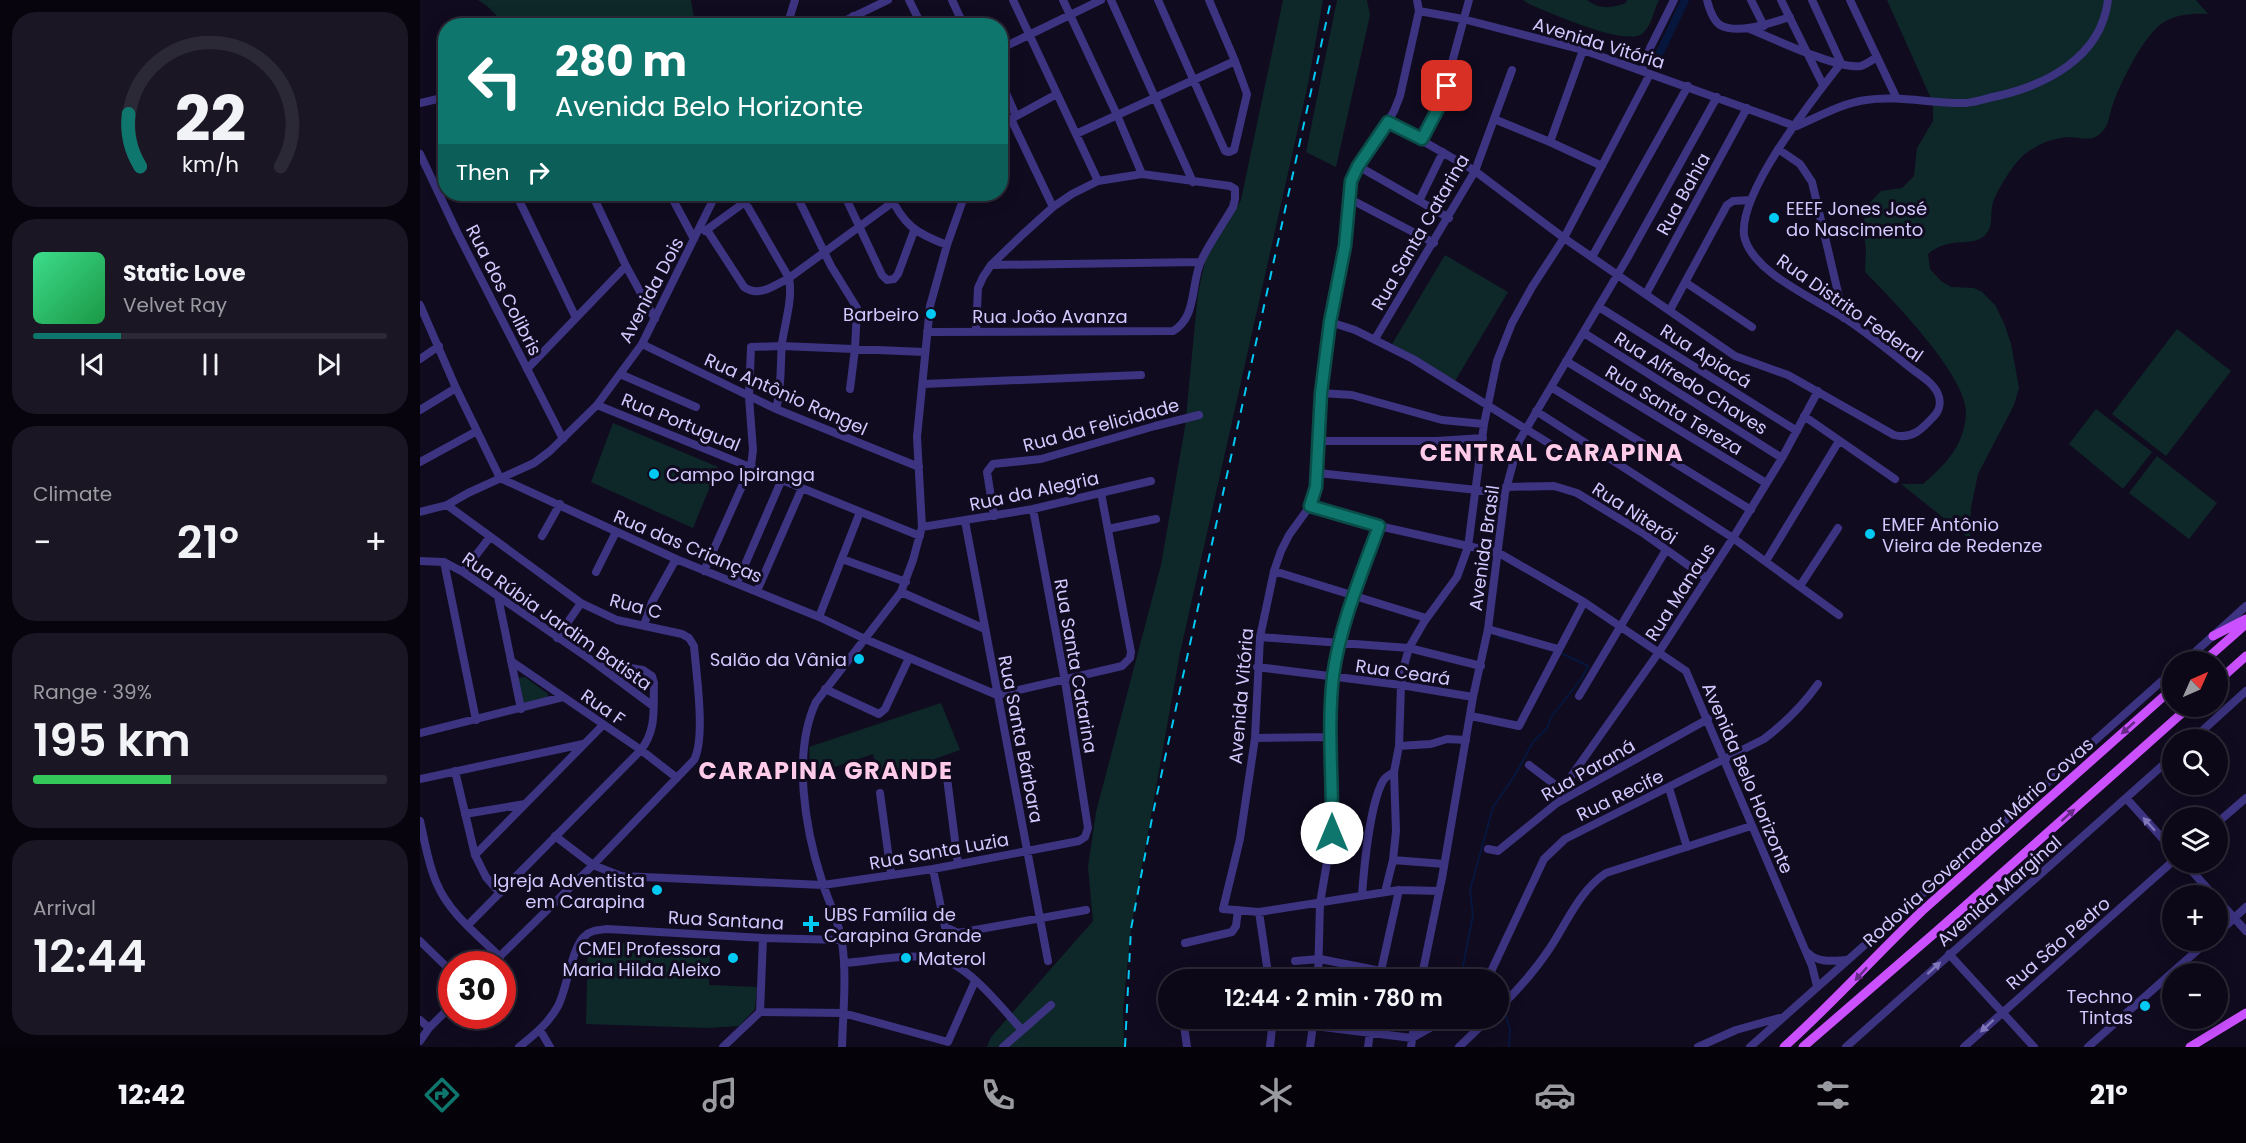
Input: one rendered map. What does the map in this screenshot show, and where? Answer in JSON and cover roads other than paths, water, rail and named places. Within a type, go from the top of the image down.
[{"type":"main road","points":[[2213,636],[2246,619]]},
{"type":"main road","points":[[2215,651],[2246,624]]},
{"type":"main road","points":[[2228,672],[2246,656]]},
{"type":"main road","name":"Rodovia Governador Mário Covas","points":[[1784,1047],[1855,981],[1886,946],[1922,911],[2162,698]]},
{"type":"main road","name":"Rodovia Governador Mário Covas","points":[[1803,1047],[2178,717]]},
{"type":"main road","points":[[2190,1047],[2246,1013]]},
{"type":"street","points":[[789,18],[795,0]]},
{"type":"street","points":[[849,18],[888,0]]},
{"type":"street","points":[[909,0],[918,18]]},
{"type":"street","points":[[952,0],[960,18]]},
{"type":"street","points":[[1013,0],[1098,181]]},
{"type":"street","points":[[1063,0],[1142,174]]},
{"type":"street","points":[[1008,45],[1101,0]]},
{"type":"street","points":[[1112,0],[1193,182]]},
{"type":"street","points":[[1158,0],[1225,151],[1229,152],[1234,150],[1247,94],[1209,0]]},
{"type":"street","points":[[1417,0],[1419,11]]},
{"type":"street","points":[[1422,139],[1441,103],[1469,0]]},
{"type":"street","points":[[1384,892],[1393,860],[1396,831],[1394,772],[1399,746],[1401,685],[1409,648],[1426,618],[1457,577],[1468,547],[1487,404],[1497,361],[1512,323],[1564,238],[1602,166],[1646,73],[1650,48],[1674,0]]},
{"type":"street","points":[[1707,0],[1717,22],[1727,27],[1764,26],[1790,17]]},
{"type":"street","points":[[1751,0],[1764,26]]},
{"type":"street","points":[[1781,0],[1823,86]]},
{"type":"street","points":[[1812,0],[1841,63]]},
{"type":"street","points":[[1850,0],[1896,97]]},
{"type":"street","points":[[1795,126],[1859,101],[1896,97],[1923,102],[1968,103],[2006,94],[2048,80],[2073,63],[2087,49],[2103,22],[2108,0]]},
{"type":"street","name":"Avenida Vitória","points":[[1238,910],[1223,909],[1240,839],[1255,738],[1260,637],[1274,571],[1289,535],[1310,506],[1314,496],[1318,473],[1321,393],[1330,322],[1345,246],[1348,198],[1353,173],[1388,122],[1400,96],[1419,11],[1463,19],[1583,50],[1795,126]]},
{"type":"street","points":[[1750,28],[1807,53],[1854,66],[1863,65],[1877,57]]},
{"type":"street","points":[[1550,142],[1583,50]]},
{"type":"street","points":[[1076,134],[1235,61]]},
{"type":"street","name":"Rua Distrito Federal","points":[[1388,122],[1422,139],[1475,171],[1564,238],[1735,356],[1788,375],[1894,435],[1902,437],[1917,434],[1937,412],[1940,404],[1939,394],[1932,385],[1844,318],[1773,274],[1756,258],[1744,234],[1751,200],[1760,178],[1841,63]]},
{"type":"street","name":"Rua Santa Catarina","points":[[1375,339],[1475,171],[1512,70]]},
{"type":"street","points":[[1592,257],[1688,86]]},
{"type":"street","points":[[1008,120],[1057,94]]},
{"type":"street","name":"Avenida Brasil","points":[[1423,969],[1473,697],[1488,629],[1506,490],[1519,441],[1618,275],[1717,97]]},
{"type":"street","points":[[420,103],[438,99]]},
{"type":"street","points":[[1008,101],[1053,207]]},
{"type":"street","name":"Rua Bahia","points":[[1646,294],[1747,108]]},
{"type":"street","points":[[1494,119],[1602,166]]},
{"type":"street","points":[[1778,150],[1800,164],[1812,182],[1844,318]]},
{"type":"street","points":[[1419,201],[1443,152]]},
{"type":"street","name":"Rua dos Colibris","points":[[420,154],[438,192]]},
{"type":"street","points":[[1358,166],[1449,218]]},
{"type":"street","points":[[976,331],[978,288],[982,277],[991,265],[1053,207],[1072,194],[1098,181],[1142,174],[1230,186],[1235,189],[1235,199],[1200,262],[991,265]]},
{"type":"street","points":[[1348,198],[1434,243]]},
{"type":"street","points":[[1670,310],[1726,205],[1733,201],[1751,200]]},
{"type":"street","name":"Rua dos Colibris","points":[[442,201],[563,439]]},
{"type":"street","points":[[519,201],[576,318]]},
{"type":"street","points":[[595,201],[626,266],[655,319]]},
{"type":"street","points":[[674,201],[694,239]]},
{"type":"street","points":[[694,239],[713,201]]},
{"type":"street","points":[[799,201],[824,253],[857,308],[850,389]]},
{"type":"street","points":[[847,201],[882,275],[890,281],[898,274],[914,231]]},
{"type":"street","points":[[842,1047],[844,963],[842,940],[823,885],[808,824],[804,771],[809,716],[825,689],[901,592],[906,582],[921,531],[917,437],[927,332],[934,289],[963,201]]},
{"type":"street","points":[[745,202],[789,278],[789,302],[782,346],[782,383],[776,409]]},
{"type":"street","name":"Avenida Dois","points":[[420,512],[447,505],[534,463],[563,439],[597,405],[642,344],[694,239],[745,202]]},
{"type":"street","points":[[707,230],[736,276],[750,291],[756,292],[769,289],[789,278],[893,202],[914,231],[947,245]]},
{"type":"street","name":"Rua João Avanza","points":[[927,332],[1173,331],[1181,327],[1187,318],[1200,262]]},
{"type":"street","points":[[527,369],[626,266]]},
{"type":"street","points":[[1685,282],[1752,327]]},
{"type":"street","points":[[420,306],[456,388],[500,478]]},
{"type":"street","name":"Rua Apiacá","points":[[1599,307],[1797,431]]},
{"type":"street","points":[[1330,322],[1375,339],[1413,359],[1571,457]]},
{"type":"street","name":"Rua Alfredo Chaves","points":[[1584,333],[1782,458]]},
{"type":"street","name":"Rua Antônio Rangel","points":[[642,344],[776,409],[919,467]]},
{"type":"street","points":[[420,359],[439,346]]},
{"type":"street","points":[[704,571],[751,466],[753,433],[749,397],[749,350],[753,346],[925,352]]},
{"type":"street","name":"Rua Santa Tereza","points":[[1566,361],[1766,483]]},
{"type":"street","points":[[620,374],[696,407]]},
{"type":"street","points":[[923,384],[1141,375]]},
{"type":"street","points":[[1551,387],[1751,510]]},
{"type":"street","points":[[420,410],[456,388]]},
{"type":"street","name":"Rua Manaus","points":[[1557,803],[1562,790],[1659,652],[1751,510],[1818,391]]},
{"type":"street","points":[[1321,393],[1352,395],[1442,420],[1484,424]]},
{"type":"street","name":"Rua Portugual","points":[[597,405],[860,512],[921,531]]},
{"type":"street","points":[[1536,411],[1733,538],[1839,615]]},
{"type":"street","name":"Rua da Felicidade","points":[[994,516],[987,472],[993,464],[1041,459],[1199,415]]},
{"type":"street","points":[[1804,416],[1895,479]]},
{"type":"street","points":[[420,462],[477,431]]},
{"type":"street","points":[[1318,441],[1436,441],[1483,438]]},
{"type":"street","points":[[1766,561],[1839,441]]},
{"type":"street","name":"Rua Niterói","points":[[1318,473],[1475,490],[1554,486],[1566,488],[1597,504],[1706,578]]},
{"type":"street","name":"Rua das Crianças","points":[[500,478],[676,559],[819,616],[865,639],[997,695]]},
{"type":"street","points":[[737,584],[782,479]]},
{"type":"street","name":"Rua da Alegria","points":[[921,531],[1033,509],[1151,481]]},
{"type":"street","points":[[757,591],[802,488]]},
{"type":"street","points":[[997,695],[1122,666],[1130,658],[1131,652],[1101,493]]},
{"type":"street","points":[[542,536],[560,504]]},
{"type":"street","name":"Rua C","points":[[447,505],[582,603],[617,620],[682,634],[688,638],[694,646],[698,753],[678,778]]},
{"type":"street","name":"Avenida Belo Horizonte","points":[[1310,506],[1379,526],[1498,553],[1621,625],[1686,671],[1812,966],[1817,986]]},
{"type":"street","name":"Rua Santa Catarina","points":[[1033,509],[1065,681],[1088,828]]},
{"type":"street","points":[[819,616],[860,512]]},
{"type":"street","points":[[1107,529],[1156,519]]},
{"type":"street","name":"Rua Santa Bárbara","points":[[965,521],[1048,962]]},
{"type":"street","points":[[1319,969],[1320,903],[1332,833],[1333,677],[1340,643],[1379,526]]},
{"type":"street","points":[[1800,586],[1838,528]]},
{"type":"street","points":[[596,572],[616,532]]},
{"type":"street","points":[[463,572],[489,537]]},
{"type":"street","points":[[1579,696],[1666,550]]},
{"type":"street","points":[[644,625],[652,602],[676,559]]},
{"type":"street","points":[[842,559],[906,582]]},
{"type":"street","points":[[420,561],[444,562],[476,720]]},
{"type":"street","name":"Rua Rúbia Jardim Batista","points":[[444,562],[463,572],[594,662],[653,706]]},
{"type":"street","points":[[1274,571],[1426,618]]},
{"type":"street","points":[[901,592],[985,629]]},
{"type":"street","points":[[498,597],[521,709]]},
{"type":"street","points":[[1471,716],[1519,726],[1584,602]]},
{"type":"street","points":[[557,638],[582,603]]},
{"type":"street","points":[[2196,651],[2246,606]]},
{"type":"street","points":[[1488,629],[1558,649]]},
{"type":"street","points":[[1260,637],[1409,648],[1480,666]]},
{"type":"street","points":[[825,689],[879,714],[885,709],[909,658]]},
{"type":"street","name":"Rua F","points":[[511,661],[678,778]]},
{"type":"street","points":[[468,925],[650,739],[654,683],[649,673],[594,662]]},
{"type":"street","name":"Rua Ceará","points":[[1257,667],[1401,685],[1473,697]]},
{"type":"street","points":[[1750,1047],[2162,681]]},
{"type":"street","name":"Rua Recife","points":[[1492,969],[1544,859],[1565,838],[1764,739],[1805,702],[1818,684]]},
{"type":"street","points":[[2204,729],[2246,691]]},
{"type":"street","points":[[420,733],[563,697]]},
{"type":"street","name":"Rua Paraná","points":[[1488,849],[1498,851],[1557,803],[1708,719]]},
{"type":"street","points":[[475,855],[603,725]]},
{"type":"street","points":[[1255,738],[1331,737]]},
{"type":"street","points":[[1399,746],[1431,744],[1447,739],[1466,740]]},
{"type":"street","points":[[420,779],[585,744]]},
{"type":"street","points":[[1528,765],[1562,790]]},
{"type":"street","name":"Avenida Marginal","points":[[1846,1047],[2162,766]]},
{"type":"street","points":[[946,770],[958,864]]},
{"type":"street","points":[[455,771],[475,855],[486,877],[500,892]]},
{"type":"street","points":[[1362,895],[1366,856],[1376,803],[1383,780],[1394,772]]},
{"type":"street","points":[[506,951],[678,778]]},
{"type":"street","points":[[1669,788],[1687,847]]},
{"type":"street","points":[[880,793],[891,874]]},
{"type":"street","points":[[2126,798],[2162,838]]},
{"type":"street","points":[[2228,814],[2246,798]]},
{"type":"street","points":[[465,814],[525,804]]},
{"type":"street","points":[[420,821],[423,846],[437,885],[450,906],[494,951]]},
{"type":"street","points":[[1509,995],[1549,949],[1587,888],[1596,879],[1606,873],[1751,826]]},
{"type":"street","name":"Rua Santa Luzia","points":[[555,836],[593,865],[621,876],[823,885],[933,869],[1079,842],[1085,837],[1088,828]]},
{"type":"street","points":[[1393,860],[1444,864]]},
{"type":"street","points":[[933,869],[945,927],[958,933],[1086,910]]},
{"type":"street","name":"Rua São Pedro","points":[[1964,1047],[2162,871]]},
{"type":"street","points":[[2194,873],[2205,885]]},
{"type":"street","points":[[1185,943],[1232,932],[1236,926],[1238,910],[1259,912],[1399,890],[1439,891]]},
{"type":"street","points":[[1381,969],[1399,890]]},
{"type":"street","points":[[2228,924],[2246,908]]},
{"type":"street","points":[[2228,910],[2246,931]]},
{"type":"street","points":[[1259,912],[1267,969]]},
{"type":"street","name":"Rua Santana","points":[[540,1030],[550,1019],[563,995],[578,944],[584,936],[593,931],[607,929],[842,940]]},
{"type":"street","points":[[760,1012],[763,938]]},
{"type":"street","points":[[420,941],[438,958]]},
{"type":"street","points":[[1803,948],[1813,958],[1825,961],[1846,960]]},
{"type":"street","points":[[2088,1047],[2197,951]]},
{"type":"street","points":[[1949,954],[2034,1047]]},
{"type":"street","points":[[844,963],[938,958],[950,963],[975,981],[1022,1030]]},
{"type":"street","points":[[1295,961],[1320,959],[1375,969]]},
{"type":"street","points":[[723,1047],[760,1012],[843,1013],[948,1042],[975,981]]},
{"type":"street","points":[[1003,1047],[1051,1005]]},
{"type":"street","points":[[1698,1047],[1736,1030],[1782,1017]]},
{"type":"street","points":[[420,1041],[438,1019]]},
{"type":"street","points":[[420,1020],[429,1028]]},
{"type":"street","points":[[1184,1029],[1187,1047]]},
{"type":"street","points":[[1269,1047],[1272,1029]]},
{"type":"street","points":[[1310,1047],[1313,1029]]},
{"type":"street","points":[[1347,1029],[1412,1038],[1428,1029]]},
{"type":"street","points":[[1368,1047],[1371,1029]]},
{"type":"street","points":[[1411,1047],[1413,1029]]},
{"type":"street","points":[[1459,1047],[1478,1029]]},
{"type":"street","points":[[519,1047],[540,1030],[550,1047]]},
{"type":"waterway","points":[[1655,63],[1685,0]]},
{"type":"waterway","points":[[1499,637],[1511,639]]},
{"type":"waterway","points":[[1462,969],[1473,915],[1470,890],[1493,807],[1515,775],[1533,742],[1547,728],[1551,717],[1582,678],[1588,666],[1559,652]]},
{"type":"waterway","points":[[1509,1026],[1509,1047]]},
{"type":"railway","points":[[1125,1047],[1131,929],[1153,813],[1331,0]]},
{"type":"place","name":"EEEF Jones José do Nascimento","points":[[1774,218]]},
{"type":"place","name":"Barbeiro","points":[[931,314]]},
{"type":"place","name":"Campo Ipiranga","points":[[654,474]]},
{"type":"place","name":"EMEF Antônio Vieira de Redenze","points":[[1870,534]]},
{"type":"place","name":"Salão da Vânia","points":[[859,659]]},
{"type":"place","name":"Igreja Adventista em Carapina","points":[[657,890]]},
{"type":"place","name":"UBS Família de Carapina Grande","points":[[811,924]]},
{"type":"place","name":"CMEI Professora Maria Hilda Aleixo","points":[[733,958]]},
{"type":"place","name":"Materol","points":[[906,958]]},
{"type":"place","name":"Techno Tintas","points":[[2145,1006]]},
{"type":"district","name":"CENTRAL CARAPINA","points":[[1552,452]]},
{"type":"district","name":"CARAPINA GRANDE","points":[[826,770]]}]
